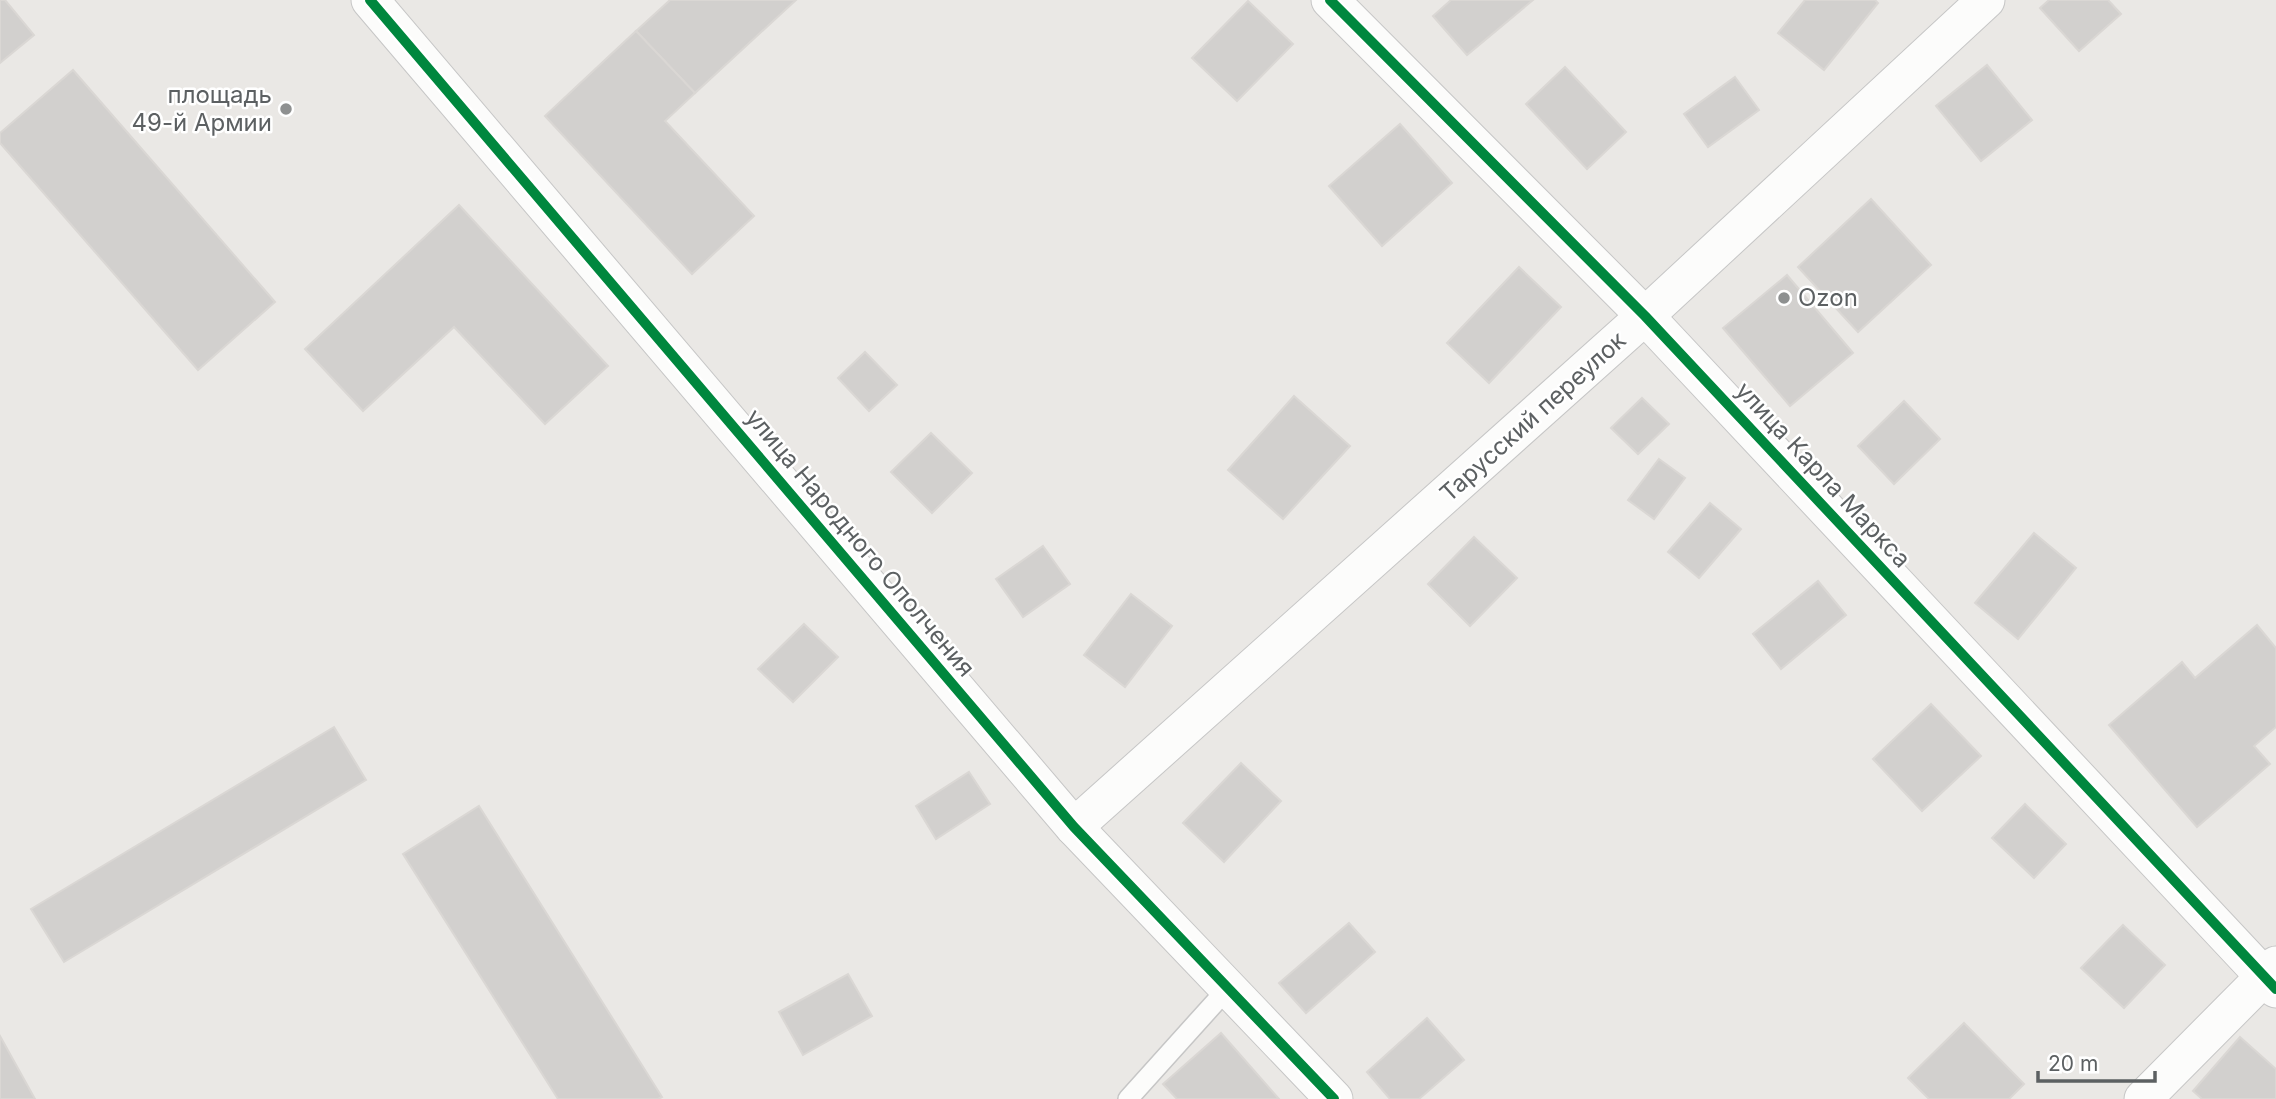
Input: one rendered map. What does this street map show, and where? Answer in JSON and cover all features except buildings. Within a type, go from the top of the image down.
[{"type":"street","name":"улица Народного Ополчения","points":[[370,0],[1074,827],[1334,1099]]},
{"type":"street","name":"улица Карла Маркса","points":[[1330,0],[1645,316],[2272,977]]},
{"type":"street","name":"Тарусский переулок","points":[[1074,827],[1645,316],[1986,0]]},
{"type":"street","points":[[2143,1099],[2272,977]]},
{"type":"lane","points":[[1128,1099],[1228,988]]},
{"type":"cycle path","points":[[370,0],[1074,827],[1334,1099]]},
{"type":"cycle path","points":[[1330,0],[1645,316],[2276,989]]},
{"type":"place","name":"площадь 49-й Армии","points":[[286,109]]},
{"type":"place","name":"Ozon","points":[[1784,298]]}]
